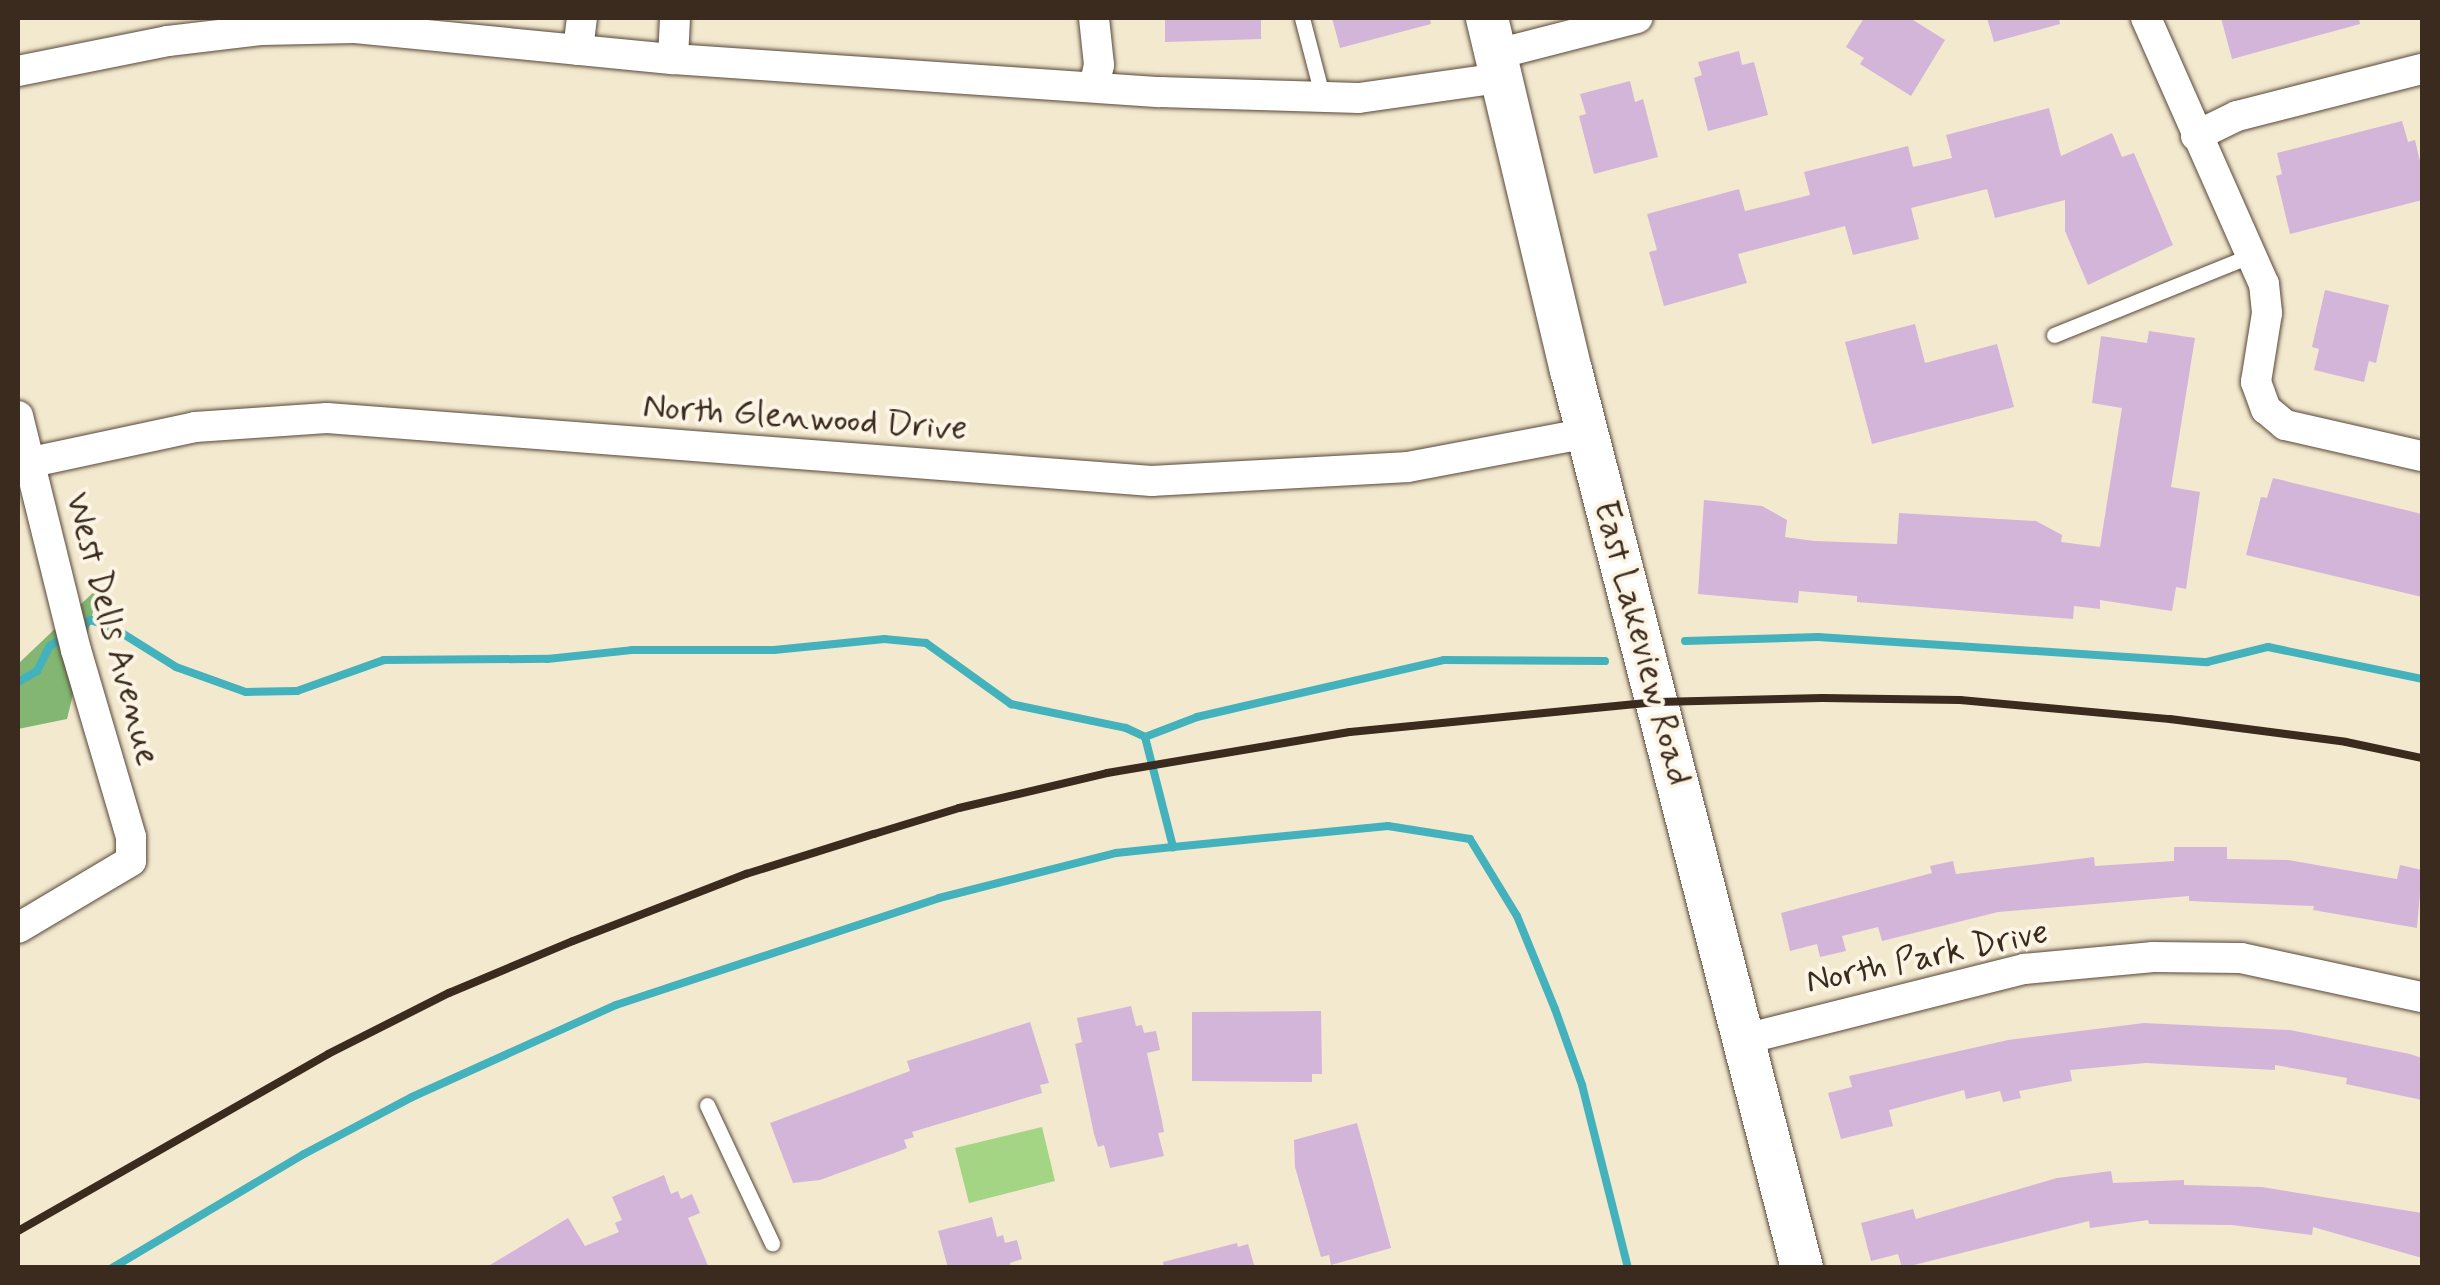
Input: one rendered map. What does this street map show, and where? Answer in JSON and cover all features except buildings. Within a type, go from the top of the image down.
[{"type":"main road","name":"East Lakeview Road","points":[[1495,50],[1588,433],[1802,1268]]},
{"type":"street","points":[[578,50],[582,18]]},
{"type":"street","points":[[673,59],[675,18]]},
{"type":"street","points":[[1094,18],[1098,65],[1094,86]]},
{"type":"street","points":[[18,71],[168,41],[262,30],[355,28],[673,59],[1160,92],[1360,98],[1495,50],[1637,18]]},
{"type":"street","points":[[2146,18],[2264,284],[2267,313],[2256,382],[2266,409],[2285,425],[2422,456]]},
{"type":"street","points":[[2196,136],[2236,116],[2422,69]]},
{"type":"street","name":"West Dells Avenue","points":[[18,416],[23,464],[131,838],[130,861],[18,928]]},
{"type":"street","name":"North Glenwood Drive","points":[[23,464],[194,426],[326,418],[1152,481],[1408,467],[1588,433]]},
{"type":"street","name":"North Park Drive","points":[[1744,1039],[2024,969],[2153,957],[2241,958],[2422,997]]},
{"type":"lane","points":[[1302,18],[1322,95]]},
{"type":"lane","points":[[2054,335],[2250,256]]},
{"type":"lane","points":[[706,1104],[772,1243]]},
{"type":"green space","points":[[99,587],[67,719],[18,729],[18,664]]},
{"type":"green space","points":[[1042,1127],[1055,1181],[969,1203],[955,1148]]},
{"type":"waterway","points":[[79,628],[91,620],[117,630],[176,667],[246,692],[297,691],[384,660],[547,659],[632,650],[774,650],[884,639],[926,643],[1011,704],[1126,728],[1145,737],[1197,717],[1444,660],[1605,661]]},
{"type":"waterway","points":[[18,682],[37,671],[50,646],[67,635]]},
{"type":"waterway","points":[[1685,641],[1818,637],[2207,662],[2268,647],[2422,679]]},
{"type":"waterway","points":[[1145,737],[1173,847],[1388,826],[1470,839],[1517,916],[1555,1009],[1582,1085],[1628,1268]]},
{"type":"waterway","points":[[112,1268],[304,1154],[412,1097],[616,1005],[939,898],[1116,853],[1173,847]]},
{"type":"railway","points":[[18,1231],[328,1054],[449,993],[746,874],[959,808],[1107,773],[1350,732],[1657,702],[1822,698],[1960,700],[2170,719],[2346,742],[2422,758]]}]
